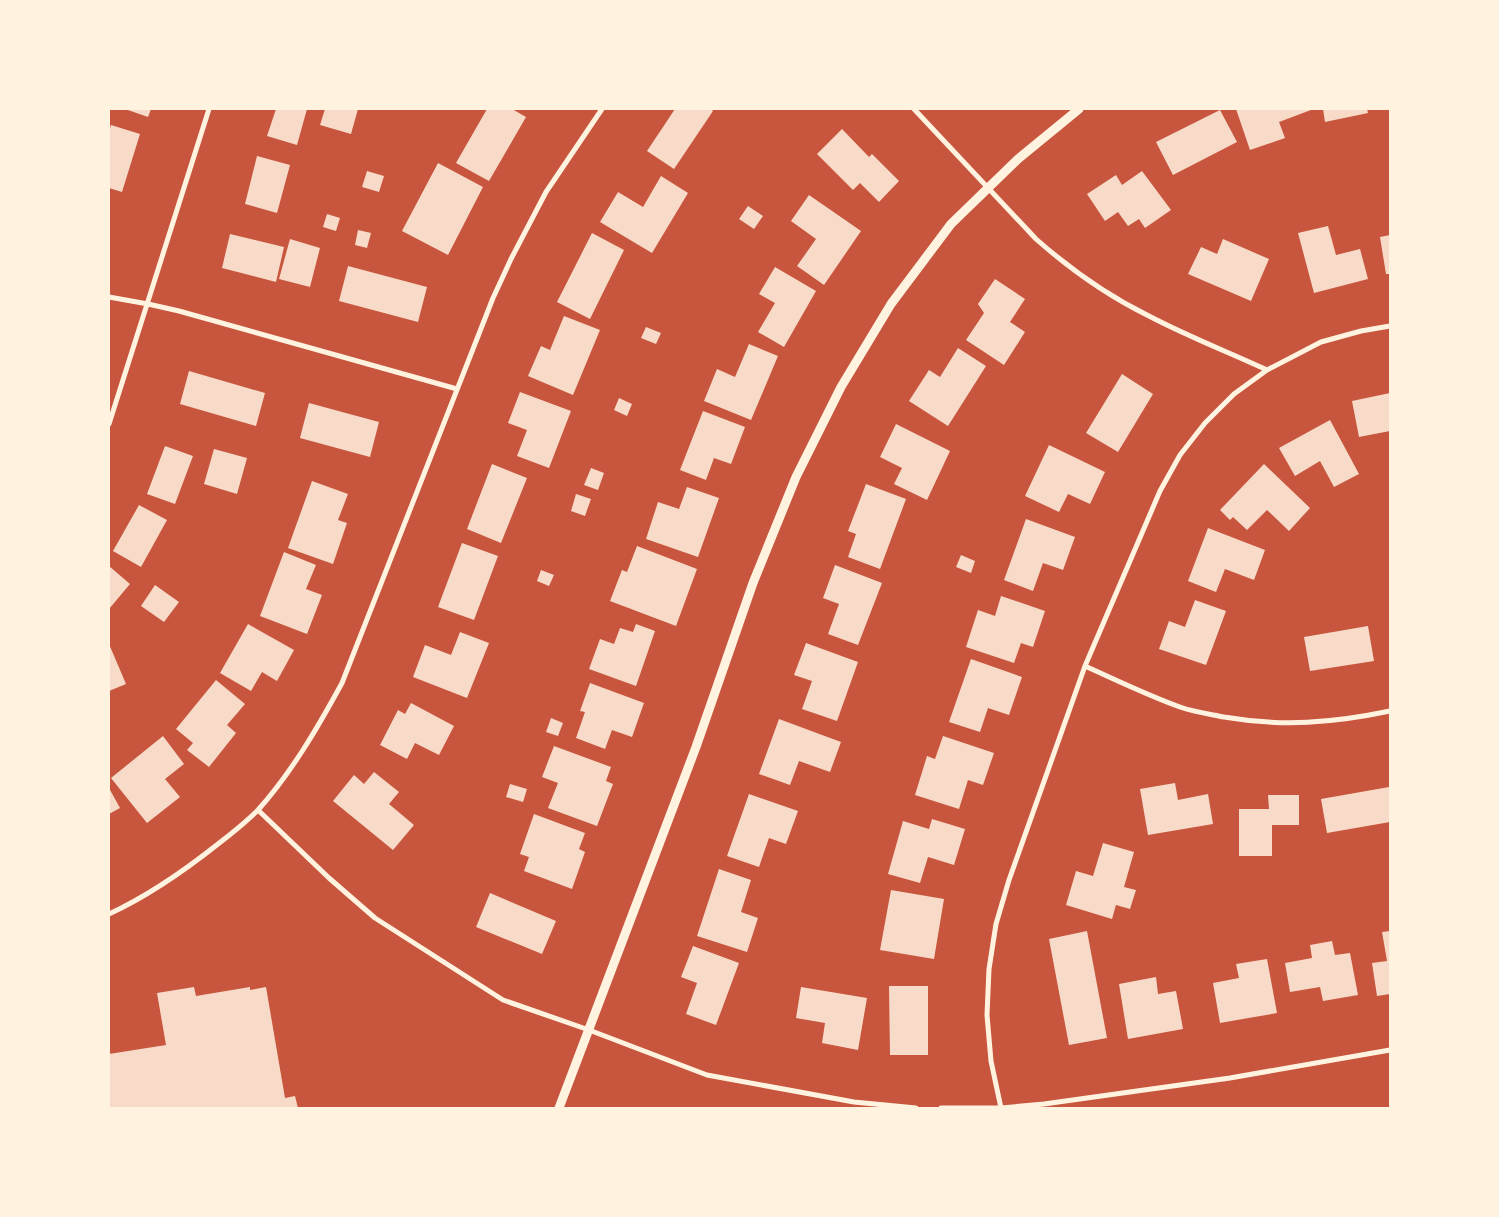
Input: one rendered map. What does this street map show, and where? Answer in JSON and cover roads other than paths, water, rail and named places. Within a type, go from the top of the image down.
[{"type":"street","points":[[109,424],[209,109]]},
{"type":"street","points":[[109,914],[161,886],[196,862],[228,836],[258,810],[305,748],[342,682],[493,298],[511,259],[546,192],[602,109]]},
{"type":"street","points":[[914,109],[1036,239],[1058,258],[1102,289],[1148,316],[1267,370]]},
{"type":"street","points":[[559,1108],[696,747],[753,582],[796,477],[841,387],[891,304],[952,224],[1018,159],[1078,109]]},
{"type":"street","points":[[109,297],[179,311],[457,389]]},
{"type":"street","points":[[1001,1108],[991,1061],[987,1015],[989,969],[996,924],[1009,880],[1086,666],[1160,491],[1180,455],[1205,423],[1234,394],[1267,370],[1322,342],[1361,331],[1390,326]]},
{"type":"street","points":[[1086,666],[1180,707],[1250,721],[1306,723],[1343,720],[1390,711]]},
{"type":"street","points":[[258,810],[329,878],[375,918],[502,1000],[588,1030],[706,1075],[854,1102],[916,1108]]},
{"type":"street","points":[[941,1108],[1001,1108],[1044,1104],[1230,1078],[1390,1050]]}]
